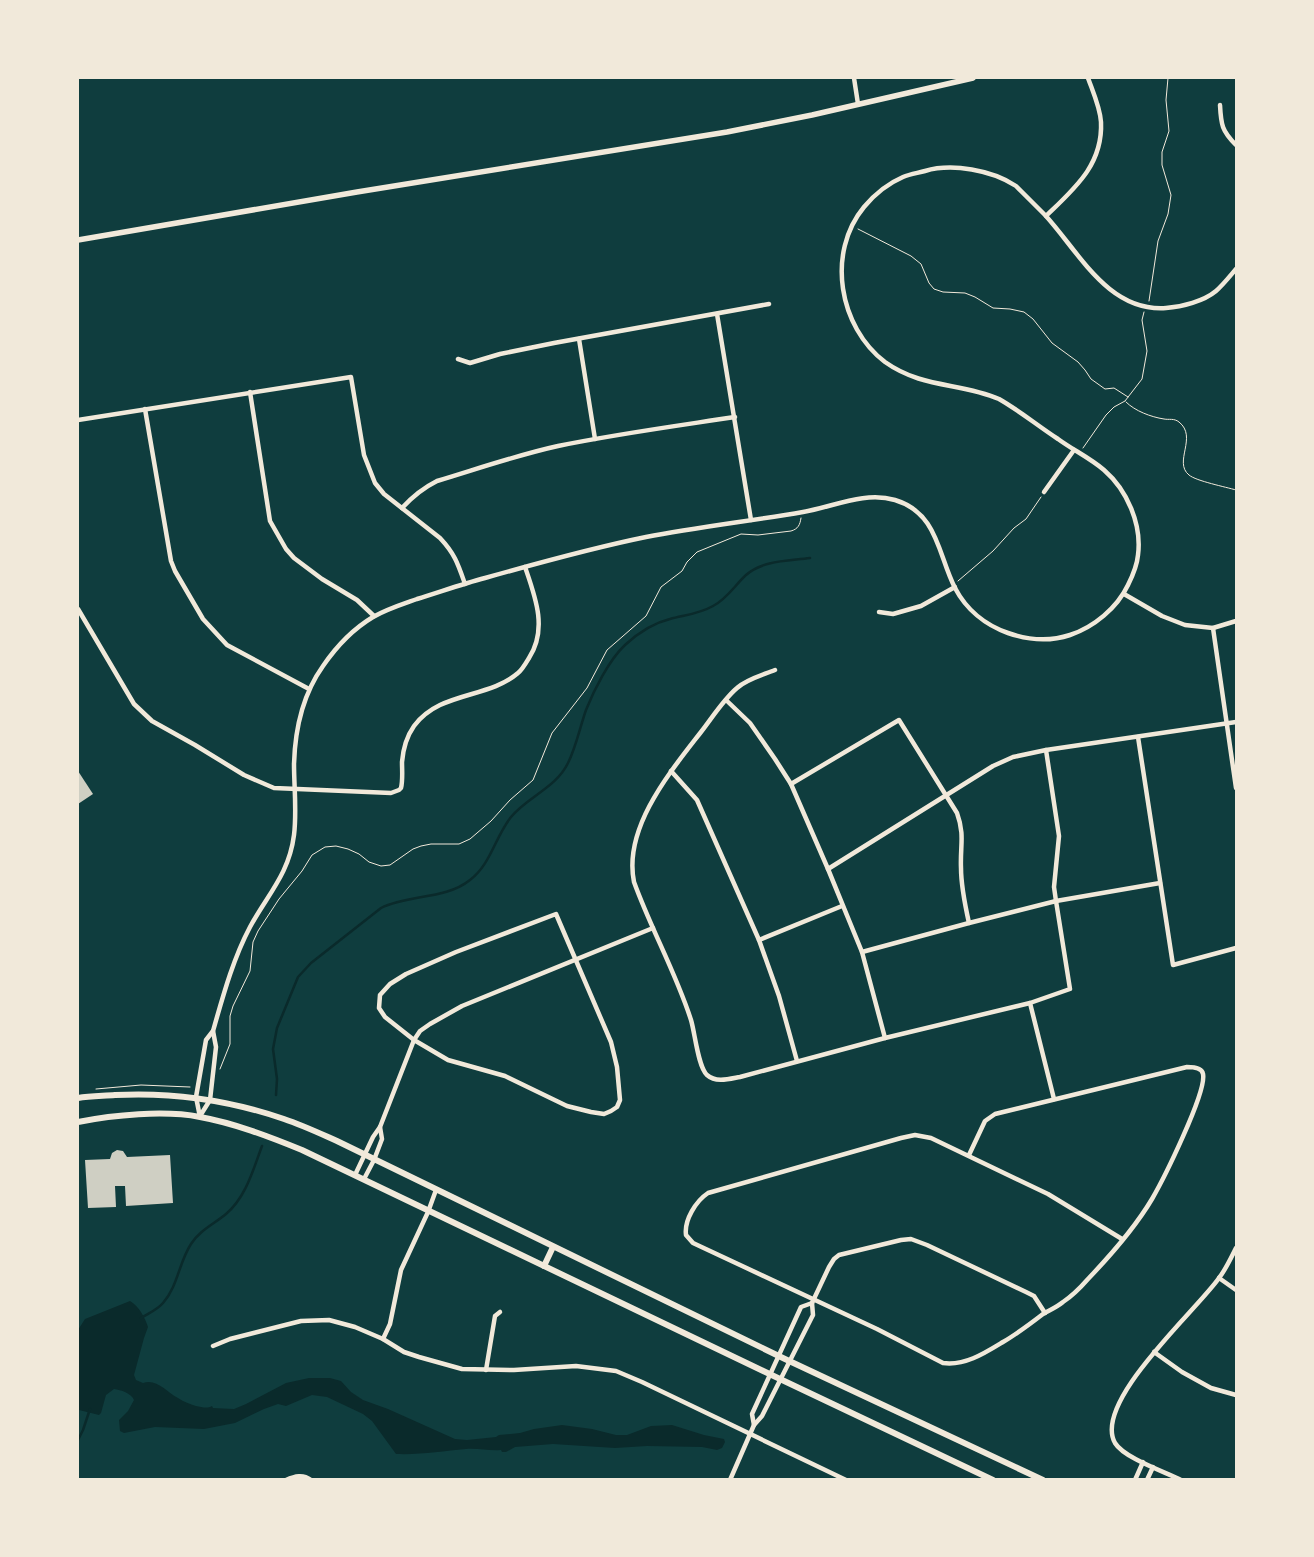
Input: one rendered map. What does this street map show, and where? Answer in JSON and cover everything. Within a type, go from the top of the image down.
[{"type":"main road","points":[[78,1098],[141,1094],[196,1097],[284,1118],[336,1141],[779,1356],[1044,1480]]},
{"type":"main road","points":[[78,1122],[143,1115],[200,1117],[285,1143],[317,1156],[428,1212],[993,1480]]},
{"type":"main road","points":[[544,1266],[554,1247]]},
{"type":"street","points":[[854,78],[858,104]]},
{"type":"street","points":[[78,240],[357,192],[727,132],[973,78]]},
{"type":"street","points":[[1046,216],[1082,180],[1090,169],[1098,147],[1101,122],[1088,78]]},
{"type":"street","points":[[1220,105],[1221,124],[1228,137],[1236,145]]},
{"type":"street","points":[[200,1117],[196,1097],[206,1040],[213,1031],[243,941],[286,869],[294,833],[295,745],[299,721],[309,689],[324,664],[338,647],[352,632],[374,616],[396,606],[465,584],[587,550],[646,537],[803,512],[864,497],[897,500],[915,510],[932,528],[955,587],[968,607],[980,618],[996,628],[1025,638],[1050,639],[1066,636],[1085,629],[1103,616],[1124,594],[1136,569],[1139,553],[1138,538],[1133,511],[1120,489],[1104,471],[999,399],[984,392],[939,385],[903,373],[872,352],[855,327],[848,311],[842,277],[844,246],[850,230],[861,211],[884,188],[903,176],[931,169],[964,168],[1002,179],[1016,186],[1046,216],[1089,269],[1110,290],[1146,307],[1174,307],[1191,304],[1215,292],[1236,269]]},
{"type":"street","points":[[458,359],[470,363],[519,350],[579,338],[769,304]]},
{"type":"street","points":[[718,314],[751,520]]},
{"type":"street","points":[[579,338],[595,440]]},
{"type":"street","points":[[78,420],[351,377],[364,455],[375,484],[384,494],[440,538],[455,556],[465,584]]},
{"type":"street","points":[[250,392],[270,521],[286,549],[294,558],[322,579],[357,600],[374,616]]},
{"type":"street","points":[[145,409],[171,561],[193,602],[203,619],[227,645],[309,689]]},
{"type":"street","points":[[402,508],[427,486],[558,446],[735,417]]},
{"type":"street","points":[[1044,492],[1074,450]]},
{"type":"street","points":[[78,609],[134,704],[152,721],[244,775],[274,788],[391,793],[399,790],[402,784],[402,760],[409,734],[424,715],[447,701],[493,687],[510,679],[520,672],[533,652],[538,633],[539,618],[525,567]]},
{"type":"street","points":[[879,612],[893,614],[921,606],[955,587]]},
{"type":"street","points":[[1124,594],[1162,616],[1186,625],[1213,628],[1236,621]]},
{"type":"street","points":[[1213,628],[1236,788]]},
{"type":"street","points":[[775,670],[738,687],[726,700],[671,772],[644,816],[632,854],[633,877],[685,1001],[693,1026],[701,1064],[706,1075],[716,1080],[727,1080],[885,1038],[1030,1003],[1070,990],[1054,887],[1059,836],[1046,750]]},
{"type":"street","points":[[726,700],[750,723],[791,784],[862,952],[885,1038]]},
{"type":"street","points":[[791,784],[899,720],[957,813],[961,826],[961,876],[969,923]]},
{"type":"street","points":[[828,869],[993,766],[1012,757],[1046,750],[1236,722]]},
{"type":"street","points":[[1138,737],[1173,965],[1236,948]]},
{"type":"street","points":[[671,772],[697,800],[759,940],[779,996],[797,1061]]},
{"type":"street","points":[[862,952],[1056,901],[1160,883]]},
{"type":"street","points":[[759,940],[842,906]]},
{"type":"street","points":[[556,914],[575,960],[611,1042],[617,1067],[620,1100],[617,1107],[611,1112],[604,1114],[567,1106],[505,1076],[448,1060],[414,1040],[384,1017],[379,1008],[380,995],[390,984],[406,974],[456,952],[556,914]]},
{"type":"street","points":[[356,1175],[373,1137],[380,1127],[414,1040],[420,1031],[456,1010],[653,928]]},
{"type":"street","points":[[1030,1003],[1054,1099]]},
{"type":"street","points":[[200,1117],[210,1100],[216,1047],[213,1031]]},
{"type":"street","points":[[969,1155],[985,1121],[995,1114],[1187,1067],[1196,1067],[1202,1070],[1204,1074],[1202,1090],[1197,1104],[1166,1173],[1152,1200],[1122,1240],[1088,1280],[1064,1302],[1045,1313],[1021,1332],[961,1363],[943,1362],[693,1243],[686,1235],[685,1231],[688,1221],[701,1198],[708,1193],[915,1135],[931,1138],[1048,1194],[1122,1240]]},
{"type":"street","points":[[364,1179],[382,1139],[380,1127]]},
{"type":"street","points":[[384,1339],[390,1324],[401,1270],[436,1190]]},
{"type":"street","points":[[730,1480],[754,1424],[762,1416],[813,1315],[813,1301],[829,1267],[834,1259],[840,1255],[911,1239],[1034,1296],[1045,1313]]},
{"type":"street","points":[[1181,1480],[1127,1454],[1116,1444],[1111,1427],[1113,1416],[1141,1368],[1219,1278],[1236,1248]]},
{"type":"street","points":[[1219,1278],[1236,1290]]},
{"type":"street","points":[[754,1424],[752,1414],[801,1308],[813,1301]]},
{"type":"street","points":[[486,1370],[495,1316],[500,1312]]},
{"type":"street","points":[[213,1346],[230,1339],[315,1319],[341,1322],[384,1339],[404,1352],[432,1362],[462,1369],[514,1370],[576,1366],[616,1371],[846,1480]]},
{"type":"street","points":[[1154,1352],[1182,1372],[1211,1388],[1236,1395]]},
{"type":"street","points":[[1134,1480],[1142,1462]]},
{"type":"street","points":[[1147,1480],[1153,1467]]},
{"type":"street","points":[[286,1480],[293,1476],[302,1476],[311,1480]]},
{"type":"path","points":[[1150,298],[1158,241],[1168,214],[1172,195],[1162,165],[1162,152],[1169,131],[1166,100],[1168,78]]},
{"type":"path","points":[[857,229],[912,256],[921,264],[929,283],[942,292],[965,293],[994,308],[1024,312],[1033,319],[1052,343],[1078,362],[1091,379],[1105,389],[1114,388],[1128,398]]},
{"type":"path","points":[[1079,454],[1106,415],[1128,398],[1142,379],[1147,351],[1142,320],[1144,312]]},
{"type":"path","points":[[1125,401],[1143,413],[1178,421],[1186,434],[1187,447],[1182,463],[1183,468],[1190,476],[1236,490]]},
{"type":"path","points":[[958,581],[993,550],[1014,528],[1026,520],[1044,492]]},
{"type":"path","points":[[219,1070],[230,1044],[230,1016],[250,971],[252,949],[258,931],[312,855],[325,847],[336,846],[348,849],[359,854],[369,862],[381,866],[390,865],[413,849],[421,846],[441,843],[459,844],[470,840],[533,780],[552,733],[587,688],[607,650],[646,616],[661,587],[682,571],[687,562],[697,552],[741,534],[791,531],[800,524],[803,512]]},
{"type":"path","points":[[96,1089],[141,1085],[190,1087]]},
{"type":"water","points":[[130,1301],[141,1312],[148,1327],[134,1375],[136,1380],[143,1383],[152,1382],[157,1384],[187,1403],[196,1406],[234,1409],[286,1383],[309,1378],[330,1378],[341,1381],[351,1392],[363,1400],[455,1439],[467,1440],[496,1437],[562,1425],[592,1429],[616,1435],[627,1435],[651,1426],[672,1425],[724,1439],[725,1442],[722,1448],[717,1450],[702,1447],[647,1446],[615,1448],[553,1444],[515,1447],[506,1452],[501,1450],[470,1449],[396,1454],[372,1421],[363,1414],[327,1397],[312,1395],[286,1406],[278,1404],[264,1409],[235,1423],[204,1429],[155,1427],[124,1433],[120,1431],[119,1420],[128,1411],[134,1400],[126,1392],[114,1389],[106,1395],[99,1415],[79,1410],[78,1330],[85,1319]]},
{"type":"building","points":[[78,771],[93,794],[78,804]]},
{"type":"building","points":[[117,1150],[123,1151],[127,1157],[170,1155],[173,1203],[126,1206],[125,1186],[115,1186],[116,1207],[88,1208],[85,1160],[110,1159],[112,1153]]},
{"type":"waterway","points":[[276,1095],[277,1079],[273,1049],[277,1028],[298,977],[311,963],[381,908],[449,891],[477,874],[511,817],[563,772],[571,757],[593,694],[602,676],[619,651],[640,633],[657,623],[697,613],[718,603],[746,575],[760,566],[810,558]]},
{"type":"waterway","points":[[141,1318],[158,1308],[168,1296],[187,1251],[195,1239],[226,1214],[239,1200],[248,1183],[262,1146]]},
{"type":"waterway","points":[[78,1440],[90,1409]]}]
